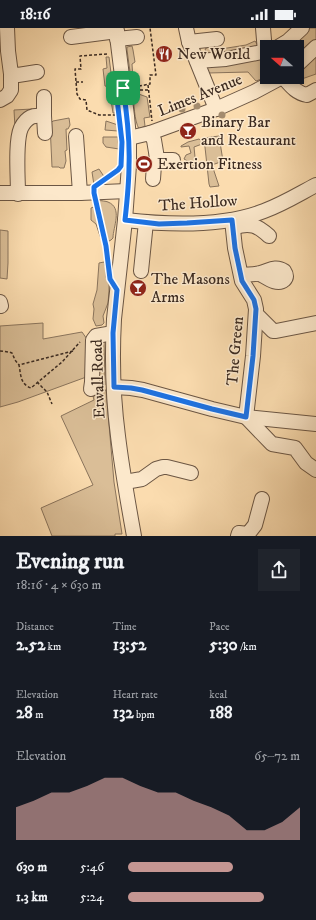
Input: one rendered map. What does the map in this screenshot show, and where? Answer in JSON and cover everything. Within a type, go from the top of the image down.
[{"type":"street","points":[[0,100],[7,96],[11,90],[7,28]]},
{"type":"street","points":[[186,28],[189,42],[216,109]]},
{"type":"street","points":[[262,28],[266,40]]},
{"type":"street","points":[[289,40],[302,28]]},
{"type":"street","points":[[71,37],[117,32],[137,37]]},
{"type":"street","name":"Etwall Road","points":[[117,32],[127,89],[129,165],[128,191],[114,318],[114,387],[117,430],[134,536]]},
{"type":"street","points":[[189,42],[217,39]]},
{"type":"street","points":[[304,58],[316,47]]},
{"type":"street","points":[[197,61],[226,59],[260,52]]},
{"type":"street","points":[[11,74],[37,72]]},
{"type":"street","name":"Limes Avenue","points":[[129,138],[150,133],[216,109],[269,84]]},
{"type":"street","points":[[289,84],[301,94],[308,95],[316,90]]},
{"type":"street","points":[[44,97],[45,133]]},
{"type":"street","points":[[18,194],[18,150],[19,133],[21,127],[30,118],[35,116],[44,116]]},
{"type":"street","points":[[150,133],[154,140],[157,160],[153,168],[153,179]]},
{"type":"street","points":[[76,136],[87,193]]},
{"type":"street","points":[[157,160],[173,160]]},
{"type":"street","name":"The Hollow","points":[[125,220],[159,224],[232,224],[265,211],[316,185]]},
{"type":"street","points":[[0,194],[128,191]]},
{"type":"street","points":[[141,271],[146,222]]},
{"type":"street","points":[[232,224],[239,226],[253,225],[269,236]]},
{"type":"street","name":"The Green","points":[[232,224],[242,281],[254,300],[256,309],[253,356],[246,417]]},
{"type":"street","points":[[241,275],[260,274]]},
{"type":"street","points":[[256,314],[273,331],[316,324]]},
{"type":"street","points":[[91,389],[93,340],[96,336],[113,333]]},
{"type":"street","points":[[114,387],[142,390],[246,417],[316,424]]},
{"type":"street","points":[[246,417],[272,444],[295,448],[306,463],[316,470]]},
{"type":"street","points":[[125,482],[142,480],[156,469],[163,467],[192,473]]},
{"type":"street","points":[[238,536],[239,533],[248,534],[255,525],[262,499]]},
{"type":"path","points":[[150,28],[156,75],[150,75],[150,84],[148,85],[151,117]]},
{"type":"path","points":[[111,53],[80,56],[81,69],[75,69],[76,82],[77,94],[80,99],[86,100],[87,110],[99,115],[116,115]]},
{"type":"path","points":[[76,82],[83,82]]},
{"type":"path","points":[[127,89],[148,85]]},
{"type":"path","points":[[127,89],[149,90]]},
{"type":"path","points":[[108,266],[106,246],[87,193],[118,170]]},
{"type":"path","points":[[24,389],[28,387],[30,388],[62,362],[83,339],[96,336]]},
{"type":"path","points":[[0,351],[12,353],[19,365],[23,382],[28,387]]},
{"type":"path","points":[[19,365],[73,351]]},
{"type":"path","points":[[37,382],[47,392],[52,404]]},
{"type":"shaded area","points":[[307,28],[316,28],[316,74],[304,78],[304,40],[293,40]]},
{"type":"shaded area","points":[[255,41],[260,48],[260,80],[256,81],[248,72],[208,73],[204,68],[211,62],[205,49],[210,46],[221,49],[246,45]]},
{"type":"shaded area","points":[[132,46],[135,62],[132,64],[133,80],[137,81],[137,85],[132,86],[127,47]]},
{"type":"shaded area","points":[[106,57],[109,57],[116,113],[113,113],[109,87],[105,86],[103,69],[107,68]]},
{"type":"shaded area","points":[[133,92],[147,97],[150,117],[144,118],[145,126],[139,129],[135,116]]},
{"type":"shaded area","points":[[32,109],[26,113],[15,128],[14,110]]},
{"type":"shaded area","points":[[69,118],[70,125],[68,129],[66,129],[67,150],[65,151],[66,161],[64,168],[52,167],[50,124],[53,121]]},
{"type":"shaded area","points":[[106,121],[118,125],[118,131],[105,130]]},
{"type":"shaded area","points":[[219,136],[223,161],[212,165],[219,186],[210,187],[204,138]]},
{"type":"shaded area","points":[[103,137],[118,137],[119,149],[106,147],[103,143]]},
{"type":"shaded area","points":[[199,139],[203,142],[202,144],[194,147],[195,168],[191,163],[184,159],[186,155],[191,153],[189,146],[181,146]]},
{"type":"shaded area","points":[[99,169],[105,178],[94,185],[92,172]]},
{"type":"shaded area","points":[[98,200],[113,205],[116,213],[113,238],[107,242],[106,240],[103,242],[96,224],[91,220],[91,208],[99,205]]},
{"type":"shaded area","points":[[0,230],[8,231],[7,279],[0,278]]},
{"type":"shaded area","points":[[104,262],[106,277],[109,284],[108,303],[103,316],[104,323],[96,326],[93,319],[93,304],[97,290],[99,263]]},
{"type":"shaded area","points":[[43,323],[43,339],[82,332],[89,342],[89,376],[0,407],[0,326]]},
{"type":"shaded area","points":[[104,338],[105,385],[94,386],[94,345]]},
{"type":"shaded area","points":[[106,390],[114,482],[122,534],[115,534],[115,536],[52,536],[41,508],[93,485],[61,416],[94,400],[92,392]]},
{"type":"place","name":"New World","points":[[164,54]]},
{"type":"place","name":"Binary Bar and Restaurant","points":[[188,131]]},
{"type":"place","name":"Exertion Fitness","points":[[144,164]]},
{"type":"place","name":"The Masons Arms","points":[[138,288]]},
{"type":"route","points":[[123,88],[129,138],[129,165],[125,220],[159,224],[232,220],[235,248],[242,281],[254,300],[256,309],[253,356],[246,417],[142,390],[114,387],[113,333],[117,290],[110,279],[106,246],[94,187],[118,170],[121,166],[122,142],[116,90],[123,88]]}]
